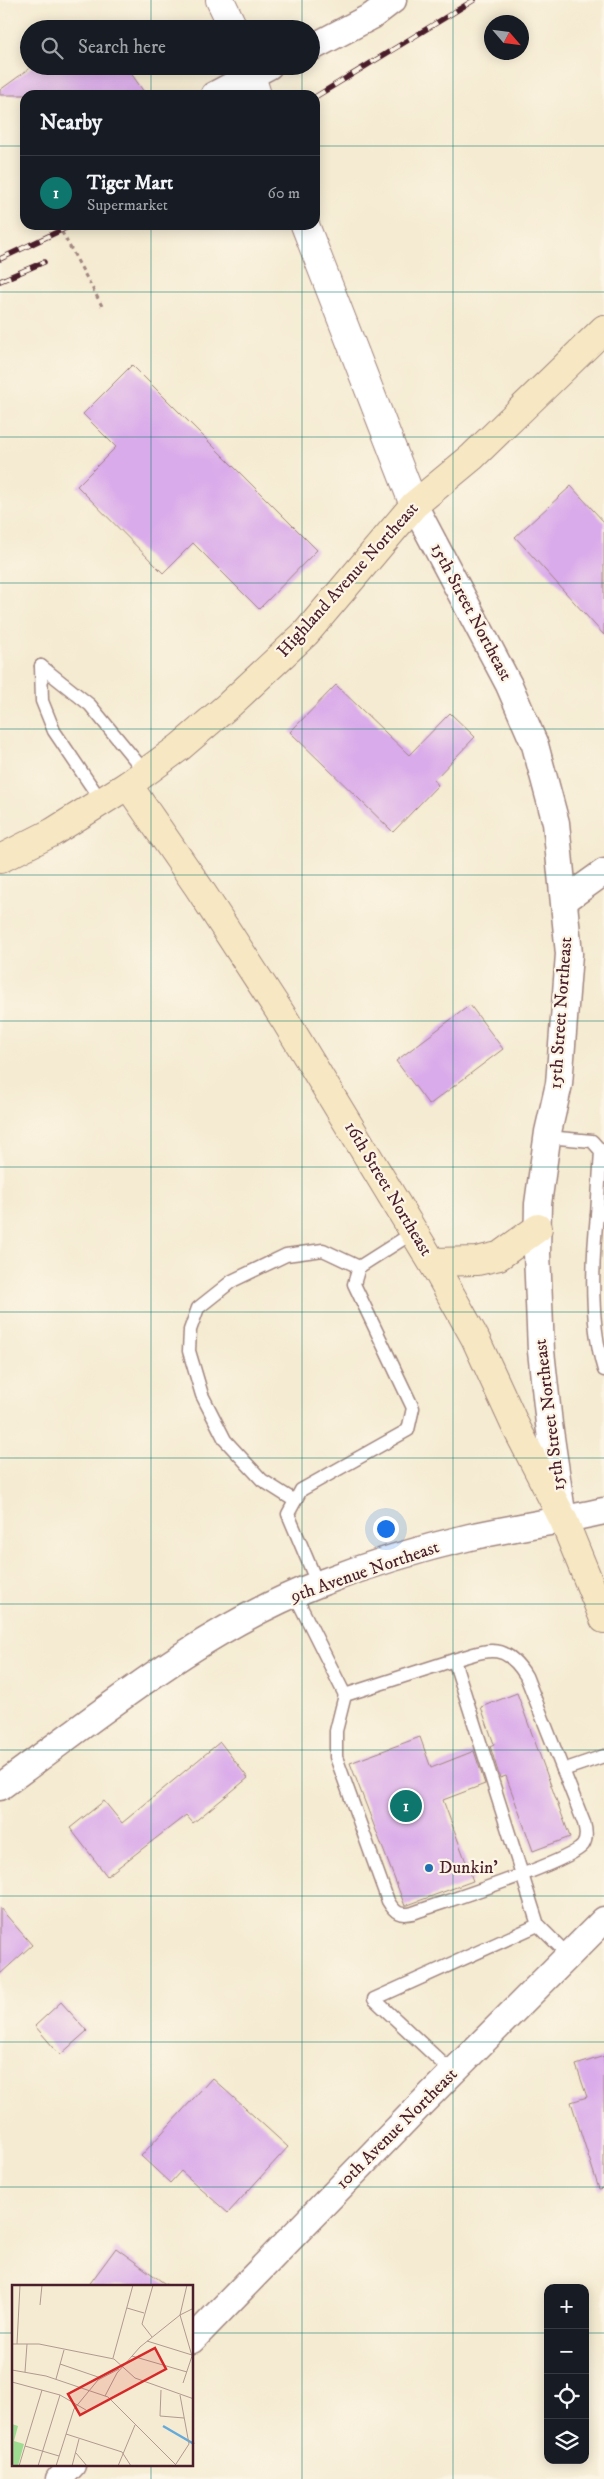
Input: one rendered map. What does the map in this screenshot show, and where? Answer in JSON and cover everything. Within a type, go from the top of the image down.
[{"type":"main road","name":"Highland Avenue Northeast","points":[[0,859],[53,832],[102,802],[137,778],[230,704],[306,633],[414,504],[472,457],[604,329]]},
{"type":"main road","name":"16th Street Northeast","points":[[137,778],[199,888],[285,1020],[433,1262],[475,1338],[515,1425],[564,1520],[604,1618]]},
{"type":"main road","points":[[433,1262],[477,1260],[499,1256],[538,1228]]},
{"type":"street","points":[[220,0],[230,20]]},
{"type":"street","points":[[320,43],[372,16],[394,0]]},
{"type":"street","points":[[224,90],[256,75]]},
{"type":"street","name":"15th Street Northeast","points":[[307,230],[414,504],[510,685],[535,745],[556,823],[569,954],[559,1084],[548,1137],[538,1204],[538,1228],[541,1351],[549,1424],[564,1520]]},
{"type":"street","points":[[565,900],[604,872]]},
{"type":"street","name":"9th Avenue Northeast","points":[[0,1787],[149,1676],[230,1625],[306,1590],[396,1558],[470,1537],[604,1511]]},
{"type":"street","name":"10th Avenue Northeast","points":[[194,2338],[604,1920]]},
{"type":"street","points":[[59,2479],[71,2466]]},
{"type":"lane","points":[[102,802],[54,731],[42,701],[41,666],[90,705],[137,778]]},
{"type":"lane","points":[[548,1137],[592,1141],[601,1151],[600,1215],[593,1254],[598,1349],[604,1370]]},
{"type":"lane","points":[[345,1695],[454,1660],[492,1650],[506,1654],[520,1666],[526,1676],[584,1823],[585,1842],[573,1854],[522,1874],[413,1913],[404,1915],[395,1912],[388,1901],[336,1756],[336,1731],[345,1695],[306,1590],[288,1514],[301,1490],[408,1430],[413,1408],[354,1284],[359,1267],[414,1232]]},
{"type":"lane","points":[[295,1501],[262,1480],[225,1440],[202,1396],[189,1351],[190,1330],[198,1308],[232,1281],[286,1255],[323,1250],[359,1267]]},
{"type":"lane","points":[[454,1660],[538,1925],[568,1955]]},
{"type":"lane","points":[[563,1770],[604,1756]]},
{"type":"lane","points":[[452,2073],[374,1999],[538,1925]]},
{"type":"path","points":[[61,230],[102,306]]},
{"type":"building","points":[[21,75],[132,75],[143,90],[20,90],[20,95],[0,95],[0,90]]},
{"type":"building","points":[[132,365],[317,550],[259,609],[193,543],[163,573],[77,486],[116,447],[83,414]]},
{"type":"building","points":[[571,486],[604,522],[604,635],[515,537]]},
{"type":"building","points":[[336,685],[409,755],[450,713],[475,737],[434,780],[438,785],[393,832],[290,732]]},
{"type":"building","points":[[470,1005],[503,1049],[429,1105],[396,1061]]},
{"type":"building","points":[[517,1693],[570,1837],[533,1851],[506,1776],[500,1778],[490,1746],[494,1744],[481,1707]]},
{"type":"building","points":[[420,1737],[431,1768],[474,1751],[485,1784],[443,1800],[473,1881],[405,1906],[350,1763]]},
{"type":"building","points":[[220,1742],[248,1778],[193,1823],[186,1815],[107,1876],[70,1828],[104,1801],[122,1823]]},
{"type":"building","points":[[0,1908],[32,1945],[0,1974]]},
{"type":"building","points":[[61,2002],[87,2031],[60,2055],[35,2026]]},
{"type":"building","points":[[604,2056],[604,2188],[599,2189],[571,2102],[587,2097],[576,2065]]},
{"type":"building","points":[[212,2078],[288,2147],[228,2213],[181,2171],[170,2183],[141,2156]]},
{"type":"building","points":[[116,2248],[167,2285],[89,2285]]},
{"type":"railway","points":[[320,94],[474,0]]},
{"type":"railway","points":[[0,259],[61,230]]},
{"type":"railway","points":[[0,281],[44,262]]},
{"type":"place","name":"Tiger Mart","points":[[406,1806]]},
{"type":"place","name":"Dunkin'","points":[[429,1868]]}]
